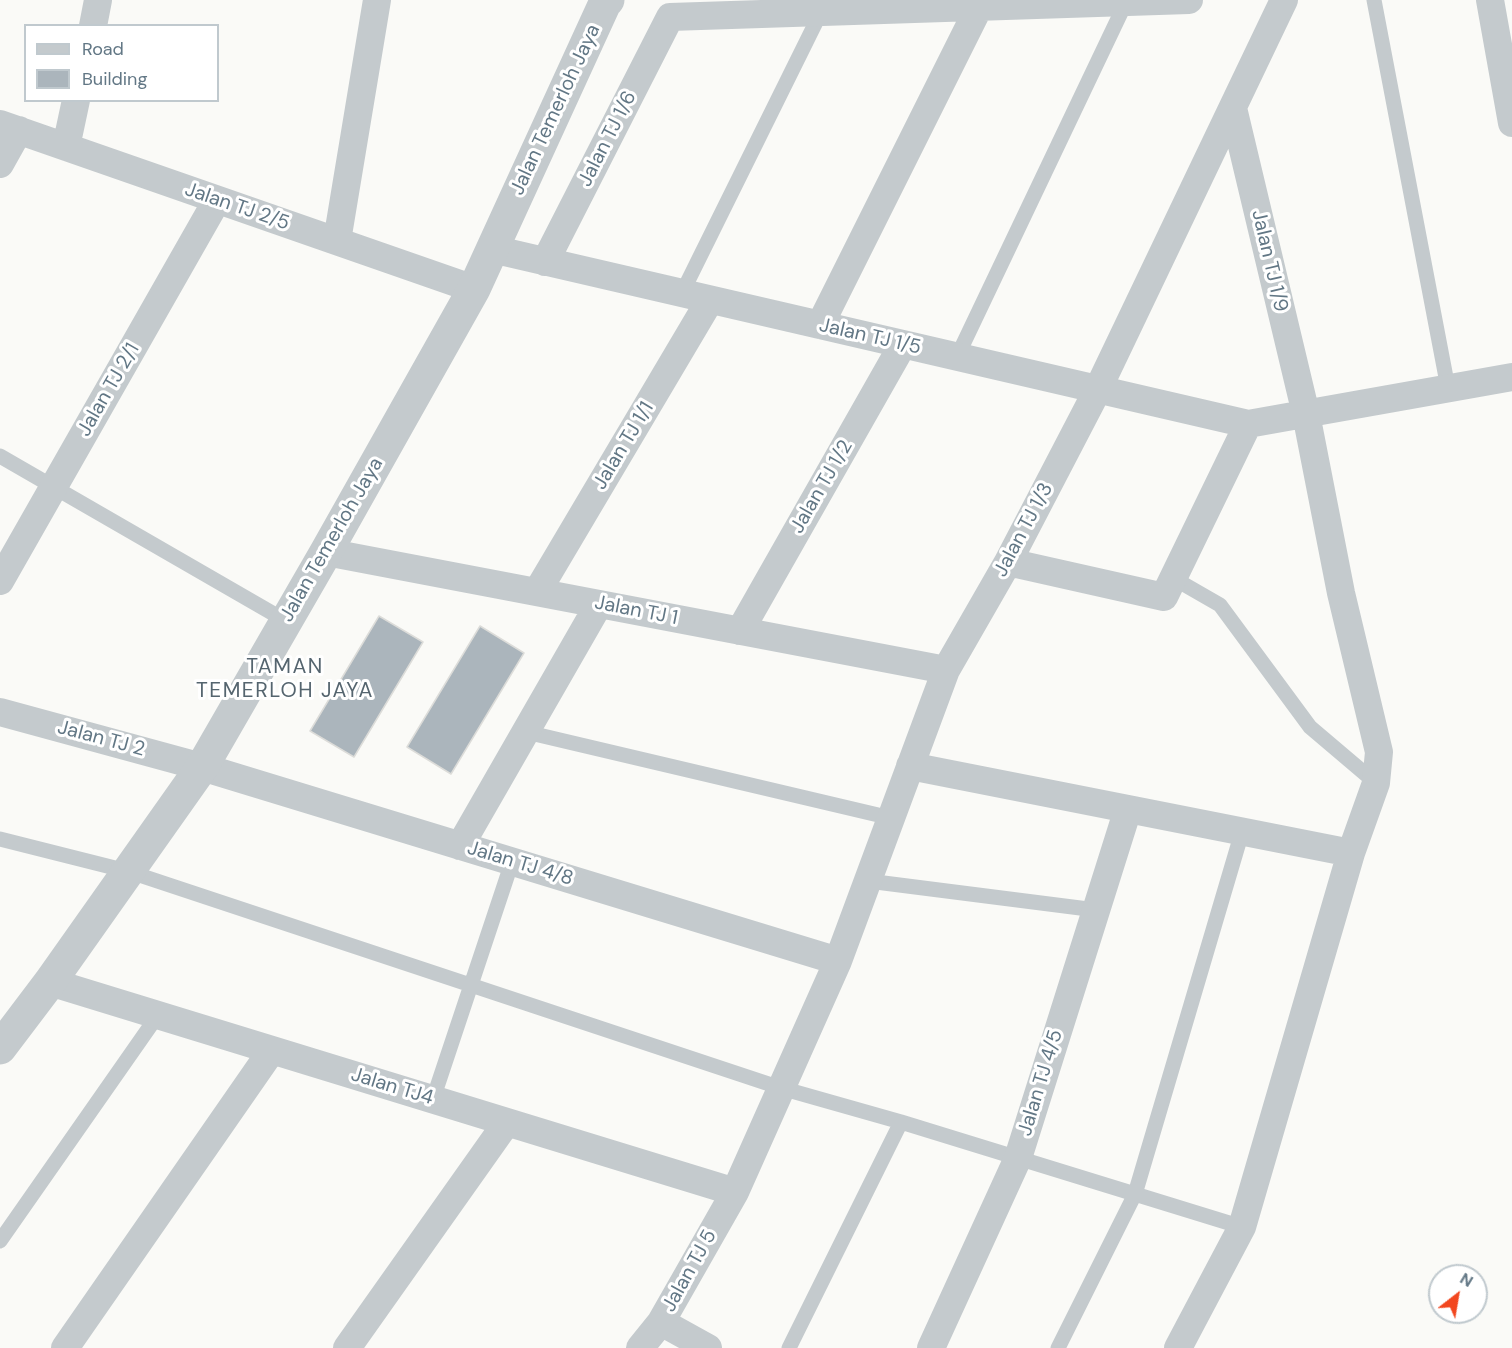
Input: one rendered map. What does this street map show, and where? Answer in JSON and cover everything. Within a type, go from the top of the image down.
[{"type":"street","points":[[93,24],[98,0]]},
{"type":"street","points":[[337,241],[377,0]]},
{"type":"street","name":"Jalan Temerloh Jaya","points":[[0,1048],[50,982],[202,767],[474,289],[608,0]]},
{"type":"street","points":[[821,12],[1189,0]]},
{"type":"street","name":"Jalan TJ 1/3","points":[[838,961],[946,670],[1008,562],[1098,389],[1284,0]]},
{"type":"street","points":[[1490,0],[1512,123]]},
{"type":"street","points":[[820,325],[979,7]]},
{"type":"street","name":"Jalan TJ 1/6","points":[[545,262],[670,16],[821,12]]},
{"type":"street","points":[[66,147],[76,102]]},
{"type":"street","name":"Jalan TJ 1/9","points":[[1178,1348],[1242,1227],[1351,853],[1376,783],[1379,752],[1341,593],[1306,414],[1233,108]]},
{"type":"street","points":[[0,164],[9,127]]},
{"type":"street","name":"Jalan TJ 2/5","points":[[9,127],[474,289]]},
{"type":"street","name":"Jalan TJ 2/1","points":[[0,581],[217,200]]},
{"type":"street","name":"Jalan TJ 1/5","points":[[492,249],[1248,424]]},
{"type":"street","name":"Jalan TJ 1/1","points":[[537,592],[710,300]]},
{"type":"street","name":"Jalan TJ 1/2","points":[[740,631],[903,344]]},
{"type":"street","points":[[1008,562],[1164,597],[1248,424],[1512,377]]},
{"type":"street","name":"Jalan TJ 1","points":[[326,552],[946,670]]},
{"type":"street","points":[[460,846],[599,604]]},
{"type":"street","name":"Jalan TJ 2","points":[[0,712],[202,767]]},
{"type":"street","points":[[910,766],[1351,853]]},
{"type":"street","name":"Jalan TJ 4/8","points":[[202,767],[838,961]]},
{"type":"street","name":"Jalan TJ 4/5","points":[[931,1348],[1018,1158],[1128,809]]},
{"type":"street","name":"Jalan TJ 5","points":[[640,1348],[662,1322],[735,1192],[838,961]]},
{"type":"street","name":"Jalan TJ4","points":[[50,982],[735,1192]]},
{"type":"street","points":[[65,1348],[272,1050]]},
{"type":"street","points":[[348,1348],[507,1122]]},
{"type":"street","points":[[662,1322],[708,1348]]},
{"type":"lane","points":[[1374,0],[1448,388]]},
{"type":"lane","points":[[957,357],[1126,2]]},
{"type":"lane","points":[[682,293],[821,12]]},
{"type":"lane","points":[[0,456],[286,621]]},
{"type":"lane","points":[[1173,578],[1220,605],[1310,728],[1376,783]]},
{"type":"lane","points":[[526,732],[891,818]]},
{"type":"lane","points":[[1058,1348],[1135,1194],[1242,832]]},
{"type":"lane","points":[[0,839],[127,872],[781,1088],[901,1122],[1242,1227]]},
{"type":"lane","points":[[433,1099],[512,862]]},
{"type":"lane","points":[[867,881],[1096,910]]},
{"type":"lane","points":[[0,1241],[158,1016]]},
{"type":"lane","points":[[789,1348],[901,1122]]},
{"type":"building","points":[[379,616],[423,642],[354,757],[310,731]]},
{"type":"building","points":[[480,626],[524,653],[451,774],[407,747]]},
{"type":"district","name":"TAMAN TEMERLOH JAYA","points":[[285,679]]}]
